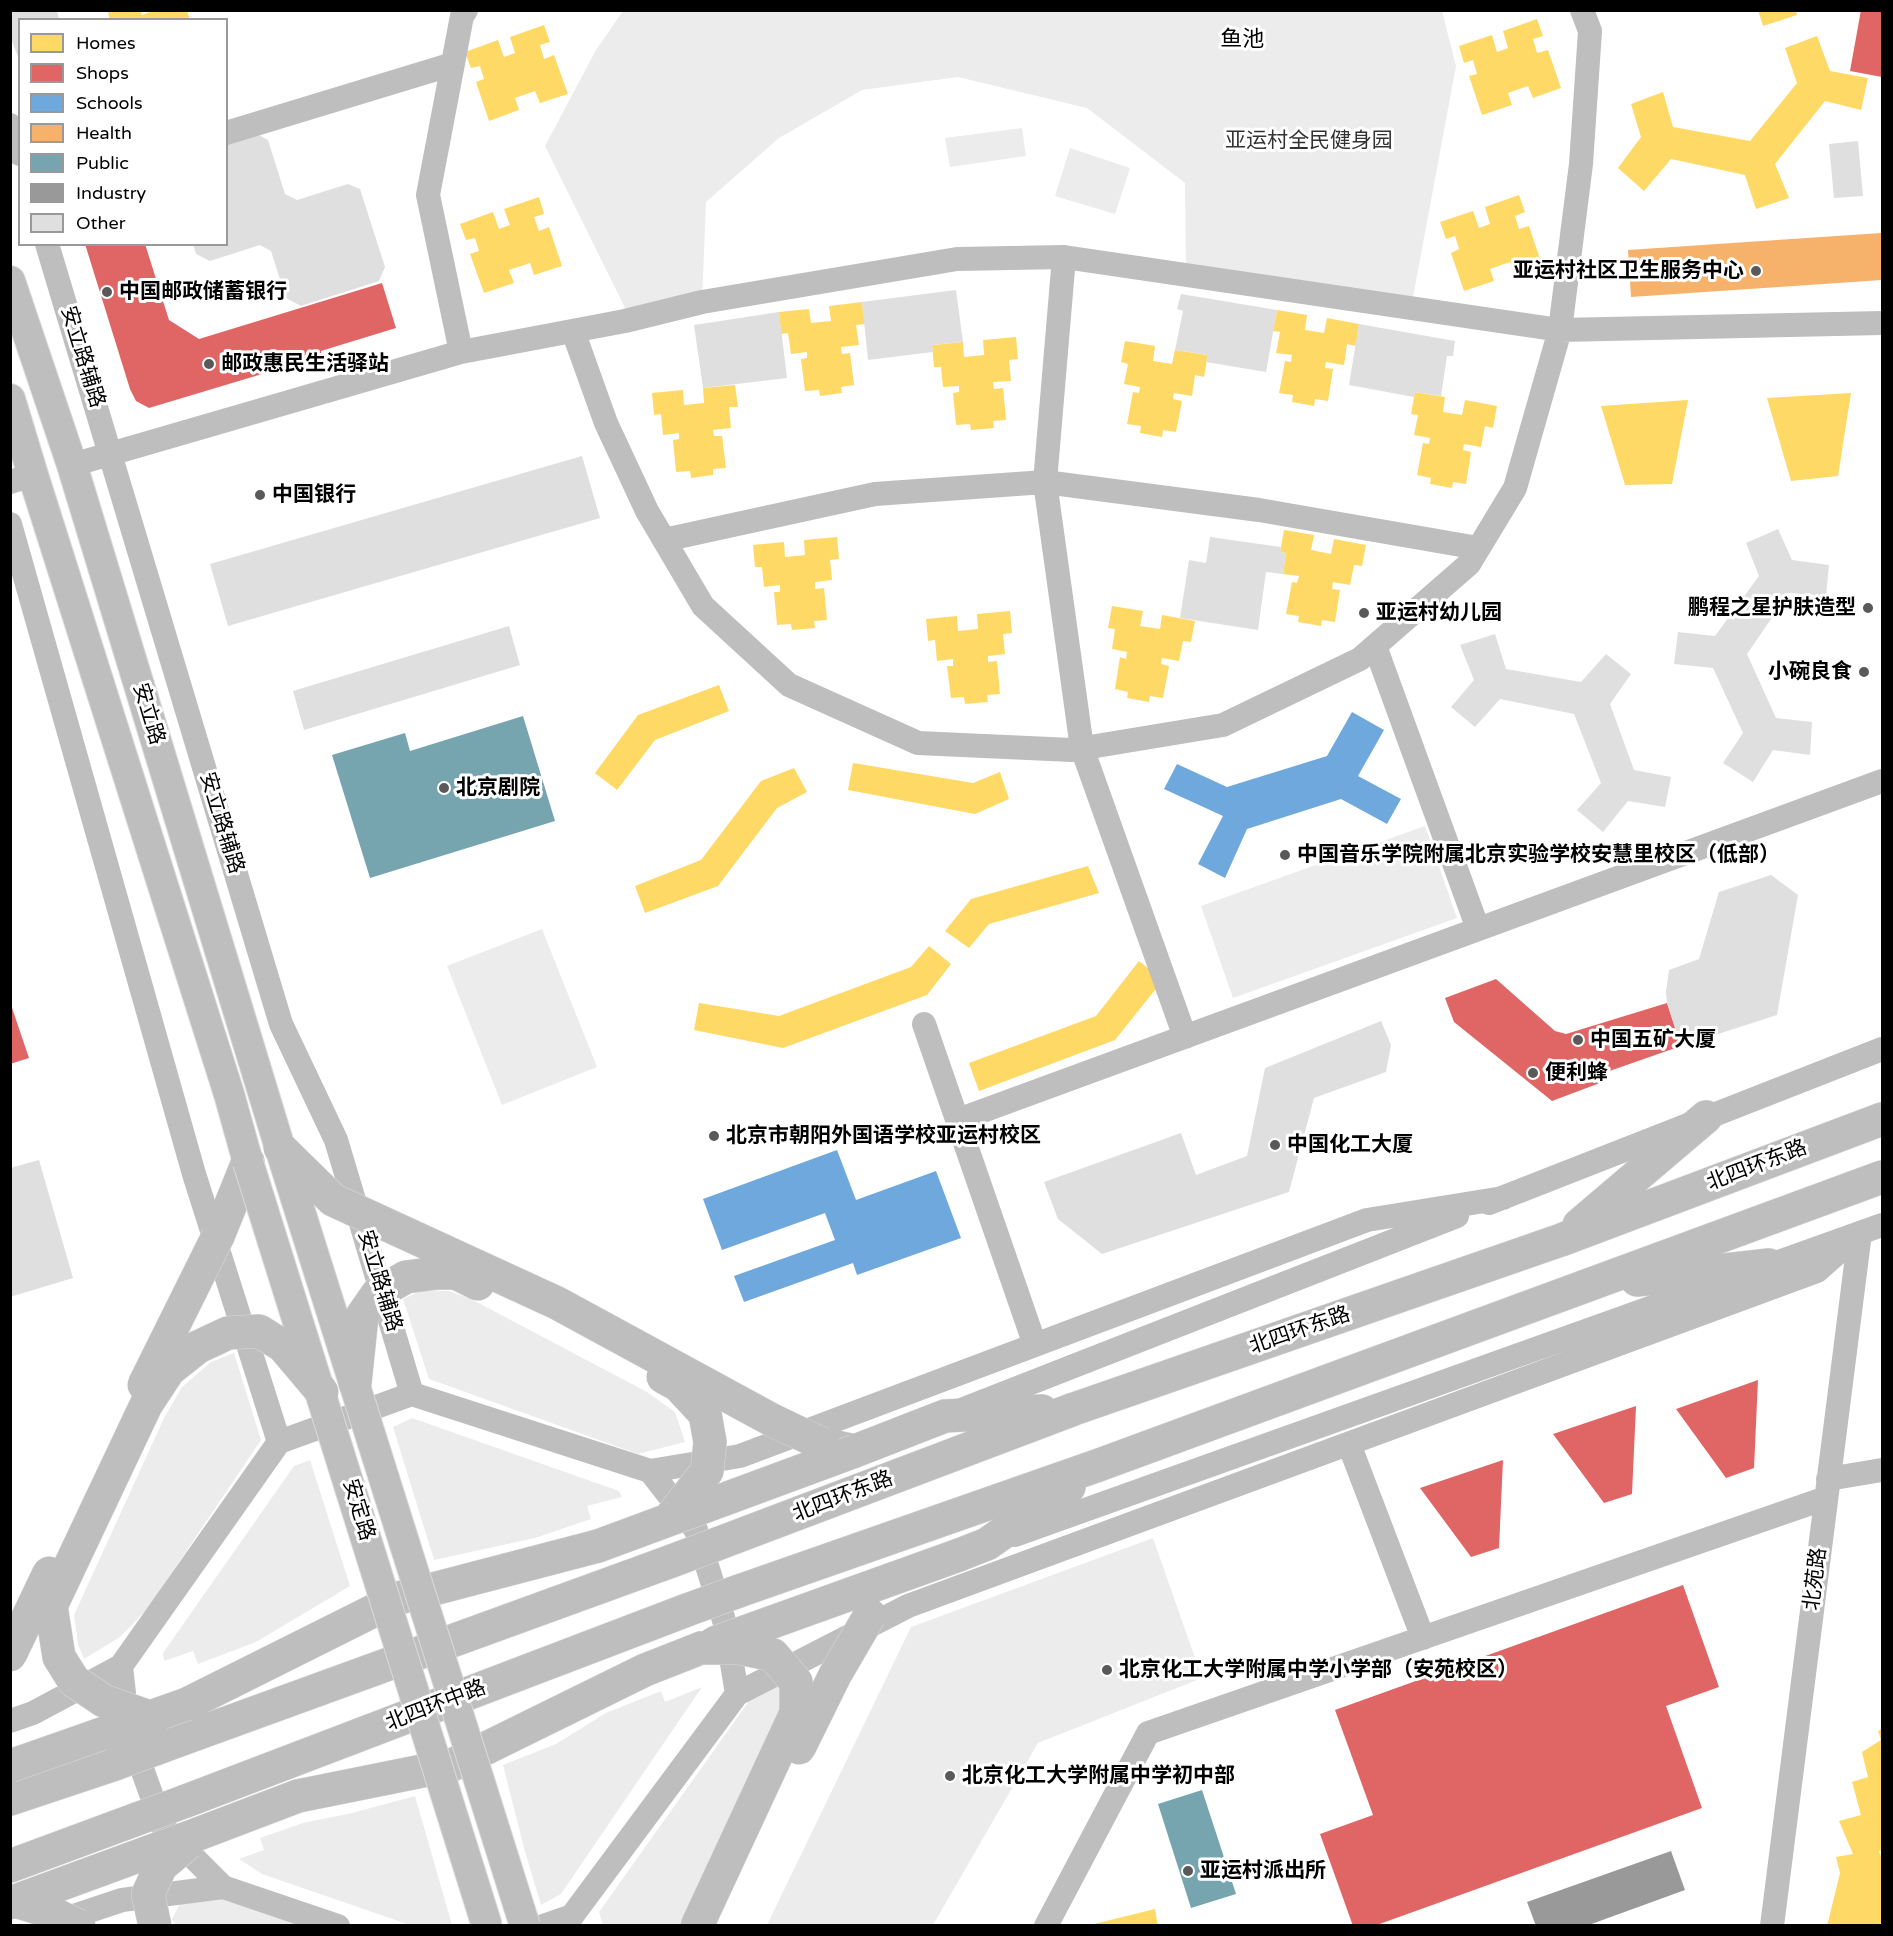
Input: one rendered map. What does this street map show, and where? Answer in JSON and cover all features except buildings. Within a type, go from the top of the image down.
[{"type":"highway","points":[[1561,1240],[1706,1117]]},
{"type":"highway","name":"北四环东路","points":[[10,1799],[115,1764],[669,1562],[1074,1410],[1561,1240],[1882,1119]]},
{"type":"highway","points":[[280,1148],[333,1200],[557,1303],[802,1435],[822,1444],[855,1451]]},
{"type":"highway","points":[[10,1655],[218,1236],[249,1162]]},
{"type":"highway","points":[[13,1902],[298,1796],[452,1766],[645,1670],[973,1550],[1099,1465],[1882,1177]]},
{"type":"highway","points":[[1585,1286],[1769,1265]]},
{"type":"highway","points":[[355,1383],[362,1316],[378,1293],[406,1277],[456,1273],[678,1385],[705,1414],[710,1442],[707,1471],[671,1517]]},
{"type":"highway","points":[[150,1717],[104,1701],[74,1682],[59,1657],[51,1606],[146,1405],[170,1370],[198,1347],[228,1333],[259,1331],[283,1346],[322,1392]]},
{"type":"highway","points":[[10,1766],[187,1704],[399,1598],[598,1546],[945,1416],[1074,1410]]},
{"type":"highway","name":"北四环中路","points":[[10,1866],[739,1591],[1099,1465]]},
{"type":"highway","points":[[714,1926],[834,1674],[870,1615],[907,1573]]},
{"type":"highway","points":[[697,1926],[796,1713],[796,1682],[773,1655],[740,1648],[701,1648]]},
{"type":"highway","points":[[155,1926],[148,1894],[152,1884],[161,1866],[198,1833]]},
{"type":"highway","points":[[13,1902],[48,1911],[79,1926]]},
{"type":"main road","name":"安立路","points":[[10,281],[72,465],[280,1148]]},
{"type":"main road","name":"安立路","points":[[10,399],[22,478],[229,1094]]},
{"type":"main road","name":"安定路","points":[[229,1094],[487,1926]]},
{"type":"main road","name":"安定路","points":[[280,1148],[525,1926]]},
{"type":"street","points":[[461,352],[428,195],[462,16],[466,10]]},
{"type":"street","points":[[573,331],[606,423],[647,511],[703,606],[789,685],[918,743],[1072,750],[1223,725],[1360,659],[1469,564],[1515,488],[1560,330],[1581,164],[1590,31],[1582,10]]},
{"type":"street","points":[[228,133],[453,64]]},
{"type":"street","points":[[10,125],[18,148]]},
{"type":"street","name":"安立路辅路","points":[[48,246],[281,1024],[336,1140],[412,1394]]},
{"type":"street","points":[[1064,257],[1045,482],[1082,748],[1185,1037]]},
{"type":"street","points":[[72,465],[461,352],[625,321],[702,302],[957,259],[1064,257],[1560,330],[1882,323]]},
{"type":"street","points":[[664,540],[875,494],[1045,482],[1259,510],[1478,548]]},
{"type":"street","points":[[10,524],[194,1174],[279,1442]]},
{"type":"street","points":[[1375,646],[1478,929]]},
{"type":"street","points":[[958,1120],[1882,781]]},
{"type":"street","points":[[924,1024],[1035,1345]]},
{"type":"street","points":[[945,1416],[1882,1049]]},
{"type":"street","points":[[10,1721],[33,1713],[121,1666],[279,1442],[412,1394],[650,1471],[741,1456],[1366,1220],[1503,1198]]},
{"type":"street","points":[[973,1550],[1882,1225]]},
{"type":"street","points":[[543,1926],[574,1921],[737,1694],[908,1606],[1817,1271],[1860,1233]]},
{"type":"street","name":"北苑路","points":[[1772,1926],[1860,1233]]},
{"type":"street","points":[[1349,1444],[1423,1638]]},
{"type":"street","points":[[1046,1926],[1148,1733],[1423,1638],[1882,1470]]},
{"type":"street","points":[[650,1471],[696,1530],[726,1627],[737,1694]]},
{"type":"street","points":[[121,1666],[128,1730],[163,1827],[223,1887]]},
{"type":"street","points":[[44,1926],[122,1900],[223,1887],[338,1926]]},
{"type":"green space","name":"亚运村全民健身园","points":[[623,11],[1442,11],[1456,66],[1411,308],[1186,275],[1185,183],[1087,108],[958,77],[862,90],[779,138],[706,202],[702,302],[631,320],[545,146],[596,50]]},
{"type":"green space","points":[[1022,128],[1026,156],[950,167],[945,138]]},
{"type":"green space","points":[[1070,148],[1130,168],[1115,214],[1055,196]]},
{"type":"green space","points":[[1425,826],[1457,918],[1233,998],[1201,906]]},
{"type":"green space","points":[[542,929],[597,1067],[502,1105],[447,966]]},
{"type":"green space","points":[[423,1290],[449,1291],[471,1299],[647,1392],[675,1412],[685,1442],[638,1454],[429,1379],[403,1299]]},
{"type":"green space","points":[[234,1353],[261,1440],[148,1608],[120,1637],[84,1659],[78,1644],[74,1615],[165,1416],[182,1387],[211,1362]]},
{"type":"green space","points":[[412,1418],[619,1491],[622,1497],[587,1506],[591,1519],[535,1538],[434,1560],[393,1427]]},
{"type":"green space","points":[[310,1460],[350,1586],[256,1642],[198,1664],[193,1651],[164,1661],[163,1653],[294,1466]]},
{"type":"green space","points":[[1153,1538],[1202,1678],[1038,1743],[933,1925],[767,1925],[911,1627]]},
{"type":"green space","points":[[779,1678],[792,1701],[691,1925],[603,1925],[599,1912],[759,1687]]},
{"type":"green space","points":[[702,1687],[561,1894],[541,1905],[503,1765],[556,1744],[606,1713],[661,1691],[665,1702]]},
{"type":"green space","points":[[415,1796],[452,1925],[410,1925],[262,1874],[239,1859],[264,1850],[260,1838],[303,1823]]},
{"type":"green space","points":[[210,1894],[304,1925],[176,1926],[172,1919],[182,1900]]},
{"type":"place","name":"亚运村社区卫生服务中心","points":[[1756,271]]},
{"type":"place","name":"中国邮政储蓄银行","points":[[107,292]]},
{"type":"place","name":"邮政惠民生活驿站","points":[[209,364]]},
{"type":"place","name":"中国银行","points":[[260,495]]},
{"type":"place","name":"鹏程之星护肤造型","points":[[1868,608]]},
{"type":"place","name":"亚运村幼儿园","points":[[1364,613]]},
{"type":"place","name":"小碗良食","points":[[1864,672]]},
{"type":"place","name":"北京剧院","points":[[444,788]]},
{"type":"place","name":"中国音乐学院附属北京实验学校安慧里校区（低部）","points":[[1285,855]]},
{"type":"place","name":"中国五矿大厦","points":[[1578,1040]]},
{"type":"place","name":"便利蜂","points":[[1533,1073]]},
{"type":"place","name":"北京市朝阳外国语学校亚运村校区","points":[[714,1136]]},
{"type":"place","name":"中国化工大厦","points":[[1275,1145]]},
{"type":"place","name":"北京化工大学附属中学小学部（安苑校区）","points":[[1107,1670]]},
{"type":"place","name":"北京化工大学附属中学初中部","points":[[950,1776]]},
{"type":"place","name":"亚运村派出所","points":[[1188,1871]]},
{"type":"district","name":"鱼池","points":[[1242,40]]}]
